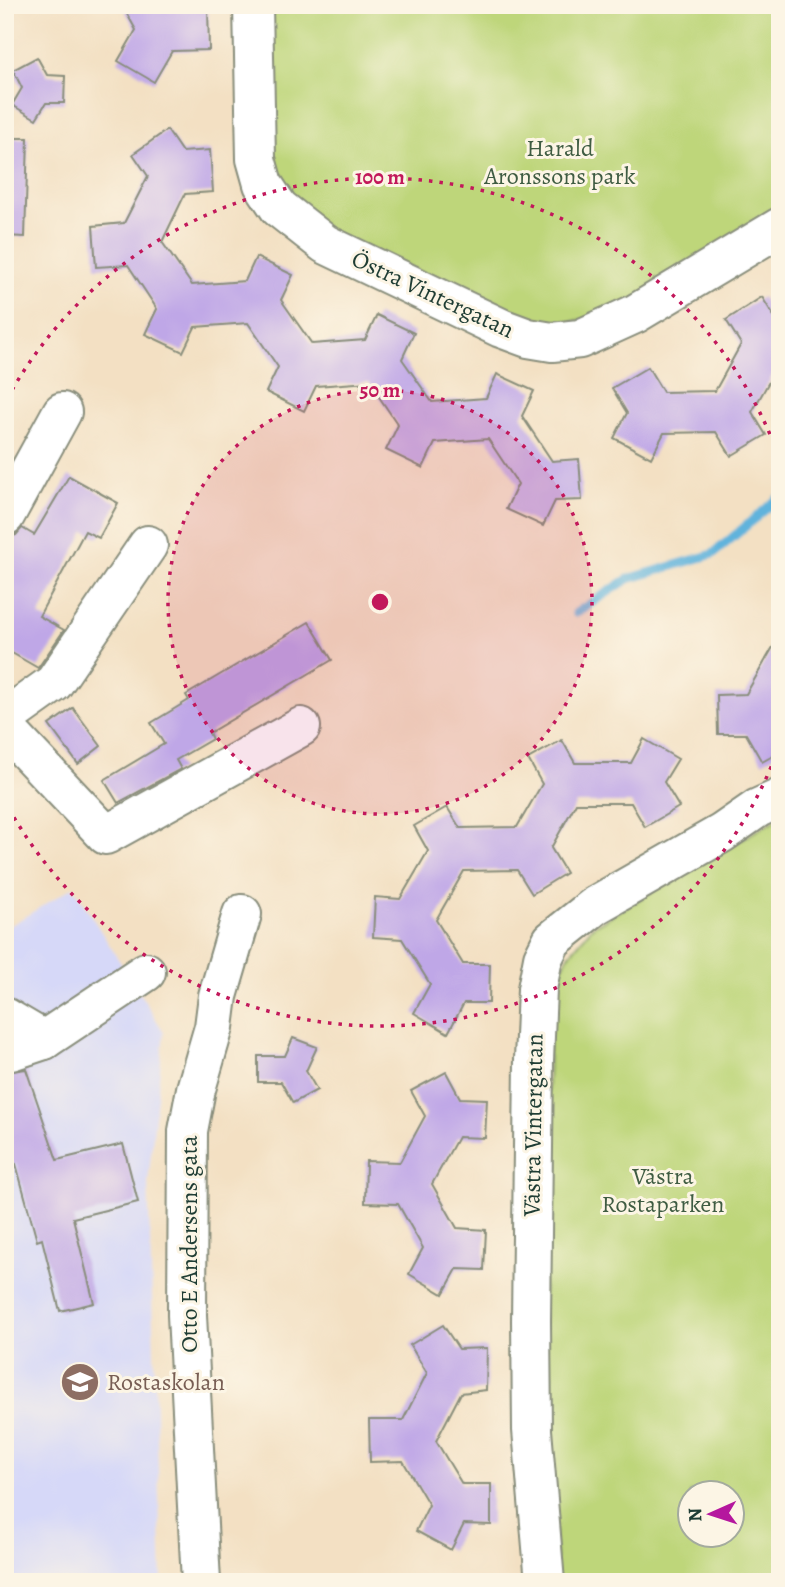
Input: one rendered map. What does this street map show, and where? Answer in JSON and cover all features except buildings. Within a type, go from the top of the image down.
[{"type":"street","name":"Östra Vintergatan","points":[[253,5],[256,159],[263,184],[279,208],[325,244],[501,328],[528,338],[552,342],[580,339],[635,314],[780,227]]},
{"type":"street","points":[[5,516],[62,412]]},
{"type":"street","points":[[5,718],[54,682],[148,545]]},
{"type":"street","points":[[5,728],[106,835],[301,727]]},
{"type":"street","name":"Västra Vintergatan","points":[[545,1582],[532,1430],[531,1321],[534,1060],[537,989],[543,958],[552,940],[596,905],[758,808],[780,798]]},
{"type":"street","name":"Otto E Andersens gata","points":[[201,1582],[187,1315],[188,1131],[196,1089],[214,1027],[218,996],[242,914]]},
{"type":"street","points":[[20,1036],[146,972]]},
{"type":"shaded area","name":"Rostaskolan","points":[[73,887],[164,1032],[148,1182],[162,1582],[5,1582],[5,929]]},
{"type":"green space","name":"Harald Aronssons park","points":[[266,5],[780,5],[780,213],[615,312],[545,328],[330,232],[296,206],[272,167]]},
{"type":"green space","name":"Västra Rostaparken","points":[[780,817],[780,1582],[557,1582],[543,1306],[549,1037],[558,976],[569,955],[592,927]]},
{"type":"waterway","points":[[576,613],[628,579],[713,554],[780,497]]},
{"type":"place","name":"Rostaskolan","points":[[80,1382]]}]
